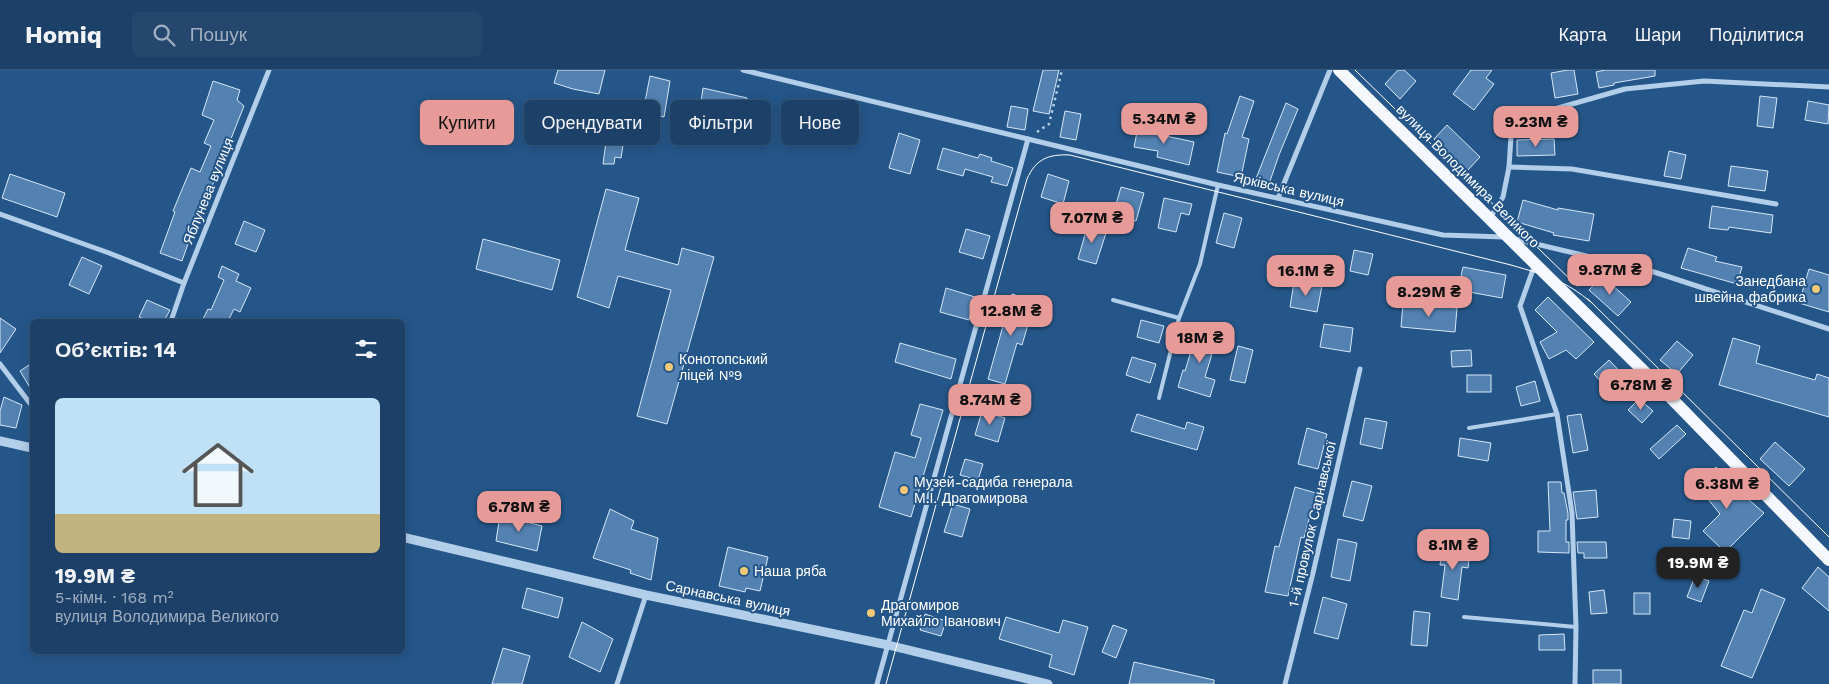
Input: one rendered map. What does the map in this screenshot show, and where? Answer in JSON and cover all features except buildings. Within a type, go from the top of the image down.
[{"type":"main road","name":"вулиця Володимира Великого","points":[[1339,70],[1667,394],[1829,560]]},
{"type":"street","name":"Яблунева вулиця","points":[[172,319],[184,283],[268,70]]},
{"type":"street","name":"Ярківська вулиця","points":[[743,70],[1218,185],[1443,235],[1509,238],[1654,272],[1829,329]]},
{"type":"street","points":[[1278,198],[1330,70]]},
{"type":"street","points":[[1490,219],[1503,197],[1512,121],[1626,89],[1704,81],[1829,87]]},
{"type":"street","points":[[877,684],[1028,139]]},
{"type":"street","points":[[1508,167],[1572,169],[1776,204]]},
{"type":"street","points":[[0,214],[109,253],[184,283]]},
{"type":"street","points":[[1536,264],[1520,306],[1557,414],[1572,513],[1576,627],[1575,684]]},
{"type":"street","points":[[0,364],[30,403]]},
{"type":"street","name":"1-й провулок Сарнавської","points":[[1285,684],[1313,574],[1360,369]]},
{"type":"street","points":[[0,441],[30,448]]},
{"type":"street","name":"Сарнавська вулиця","points":[[405,538],[646,595],[888,645],[1048,684]]},
{"type":"street","points":[[617,684],[646,595]]},
{"type":"lane","points":[[1159,398],[1179,318],[1200,264],[1218,185]]},
{"type":"lane","points":[[1113,300],[1179,318]]},
{"type":"lane","points":[[1469,428],[1557,414]]},
{"type":"lane","points":[[1464,617],[1576,627]]},
{"type":"path","points":[[1028,139],[1049,124],[1062,70]]},
{"type":"tram line","points":[[1355,70],[1577,286]]},
{"type":"tram line","points":[[886,684],[1027,179],[1034,167],[1044,159],[1070,155],[1511,265],[1544,275],[1573,289],[1592,303]]},
{"type":"tram line","points":[[1588,299],[1829,537]]},
{"type":"place","name":"Занедбана швейна фабрика","points":[[1816,289]]},
{"type":"place","name":"Конотопський ліцей №9","points":[[669,367]]},
{"type":"place","name":"Музей-садиба генерала М.І. Драгомирова","points":[[904,490]]},
{"type":"place","name":"Наша ряба","points":[[744,571]]},
{"type":"place","name":"Драгомиров Михайло Іванович","points":[[871,613]]}]
